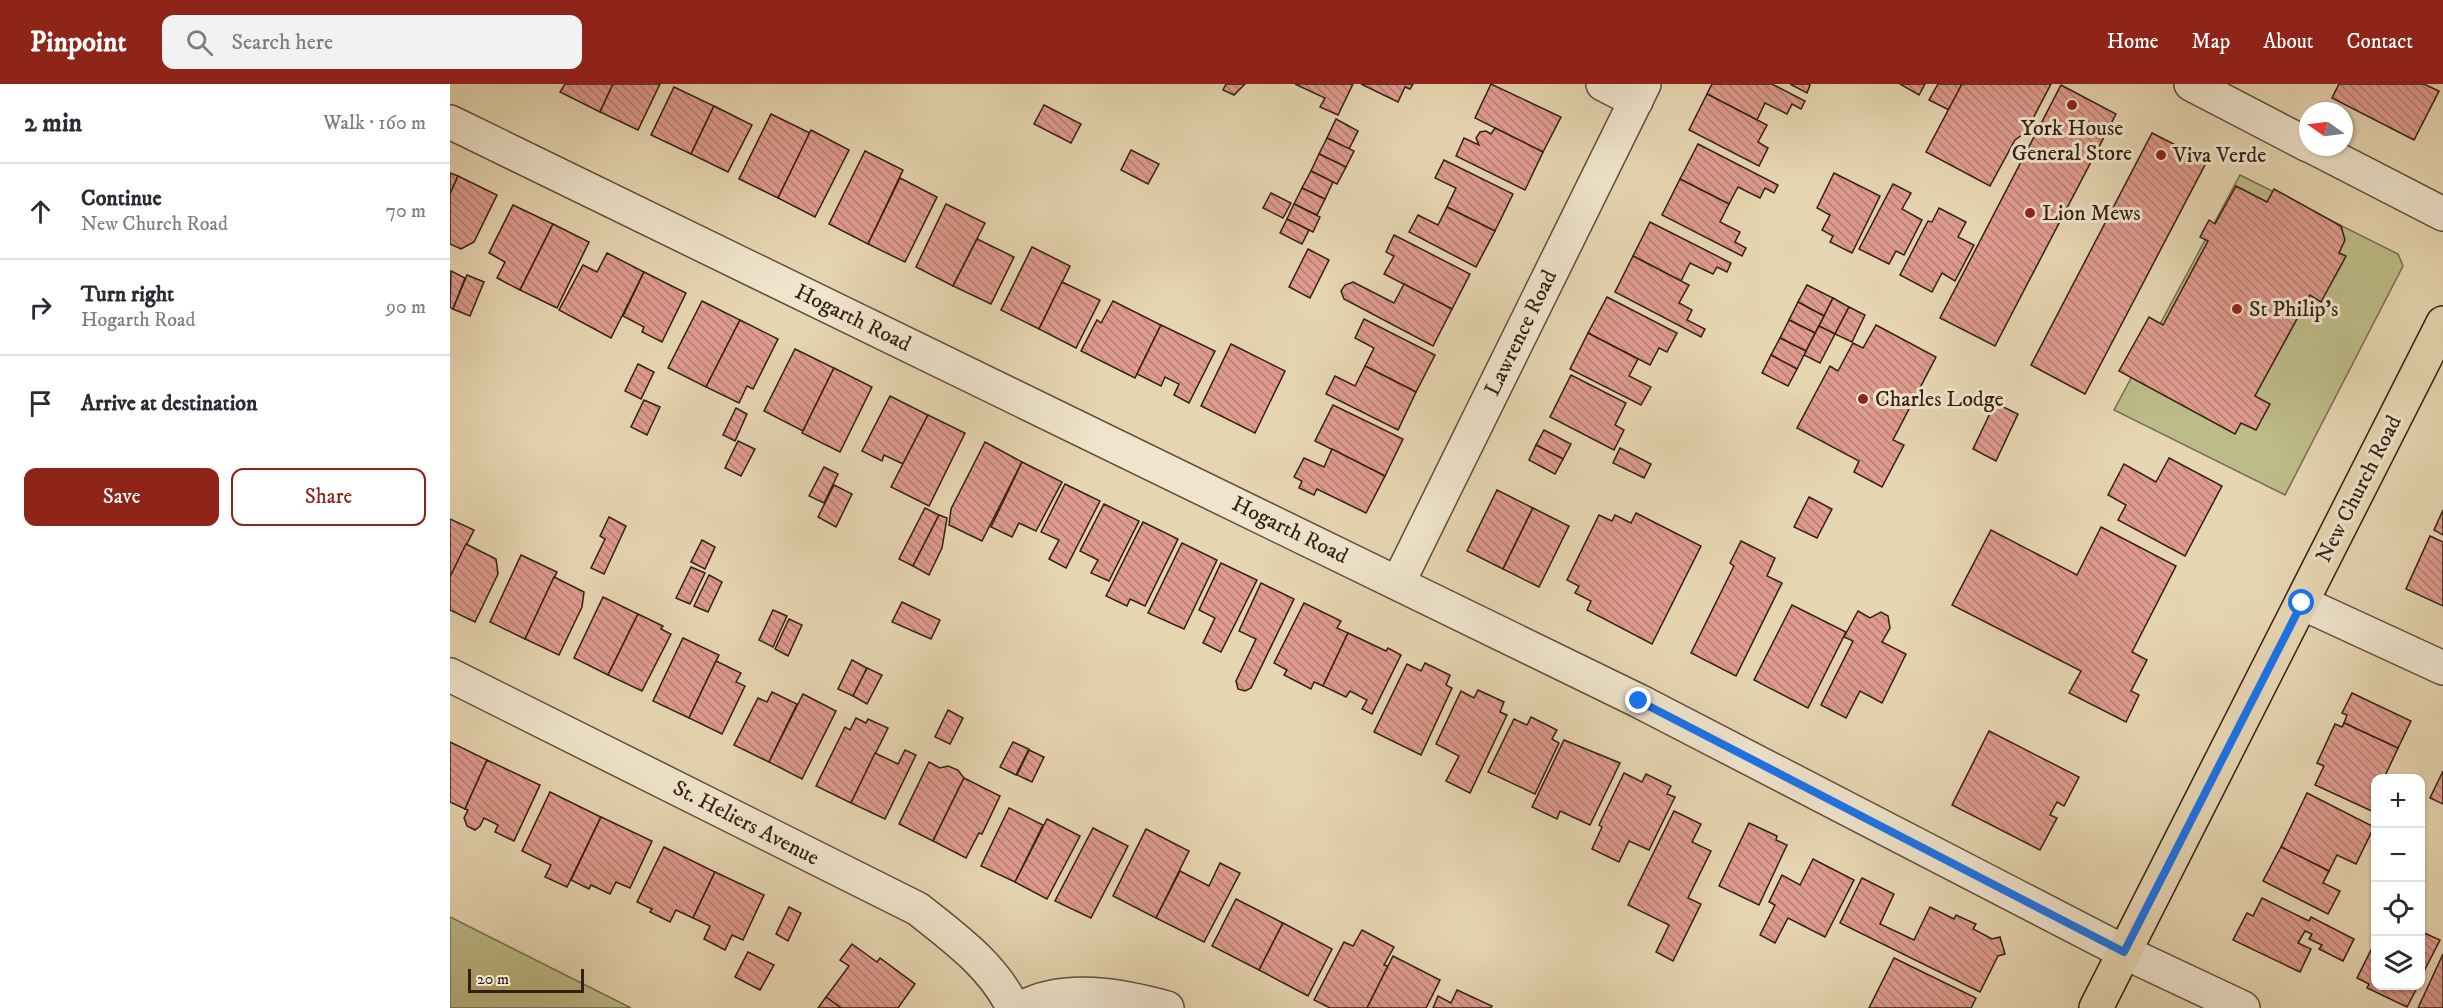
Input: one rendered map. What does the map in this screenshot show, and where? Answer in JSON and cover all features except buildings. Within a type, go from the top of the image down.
[{"type":"main road","name":"New Church Road","points":[[2096,1008],[2443,323]]},
{"type":"street","points":[[1603,84],[1640,92]]},
{"type":"street","points":[[2191,84],[2299,139]]},
{"type":"street","name":"Lawrence Road","points":[[1398,583],[1640,92]]},
{"type":"street","name":"Hogarth Road","points":[[450,122],[1639,701],[2124,952],[2243,1008]]},
{"type":"street","points":[[2330,156],[2443,214]]},
{"type":"street","points":[[2302,603],[2443,668]]},
{"type":"street","name":"St. Heliers Avenue","points":[[450,675],[918,909],[968,950],[989,971],[1003,986],[1013,1008]]},
{"type":"street","points":[[1022,1008],[1037,1000],[1068,995],[1097,996],[1167,1008]]},
{"type":"shaded area","points":[[2240,175],[2398,254],[2403,266],[2285,495],[2114,410]]},
{"type":"shaded area","points":[[450,917],[631,1008],[450,1008]]},
{"type":"place","name":"York House General Store","points":[[2072,105]]},
{"type":"place","name":"Viva Verde","points":[[2161,155]]},
{"type":"place","name":"Lion Mews","points":[[2030,213]]},
{"type":"place","name":"St Philip's","points":[[2237,309]]},
{"type":"place","name":"Charles Lodge","points":[[1863,399]]},
{"type":"route","points":[[1639,701],[2124,952],[2302,603]]}]
